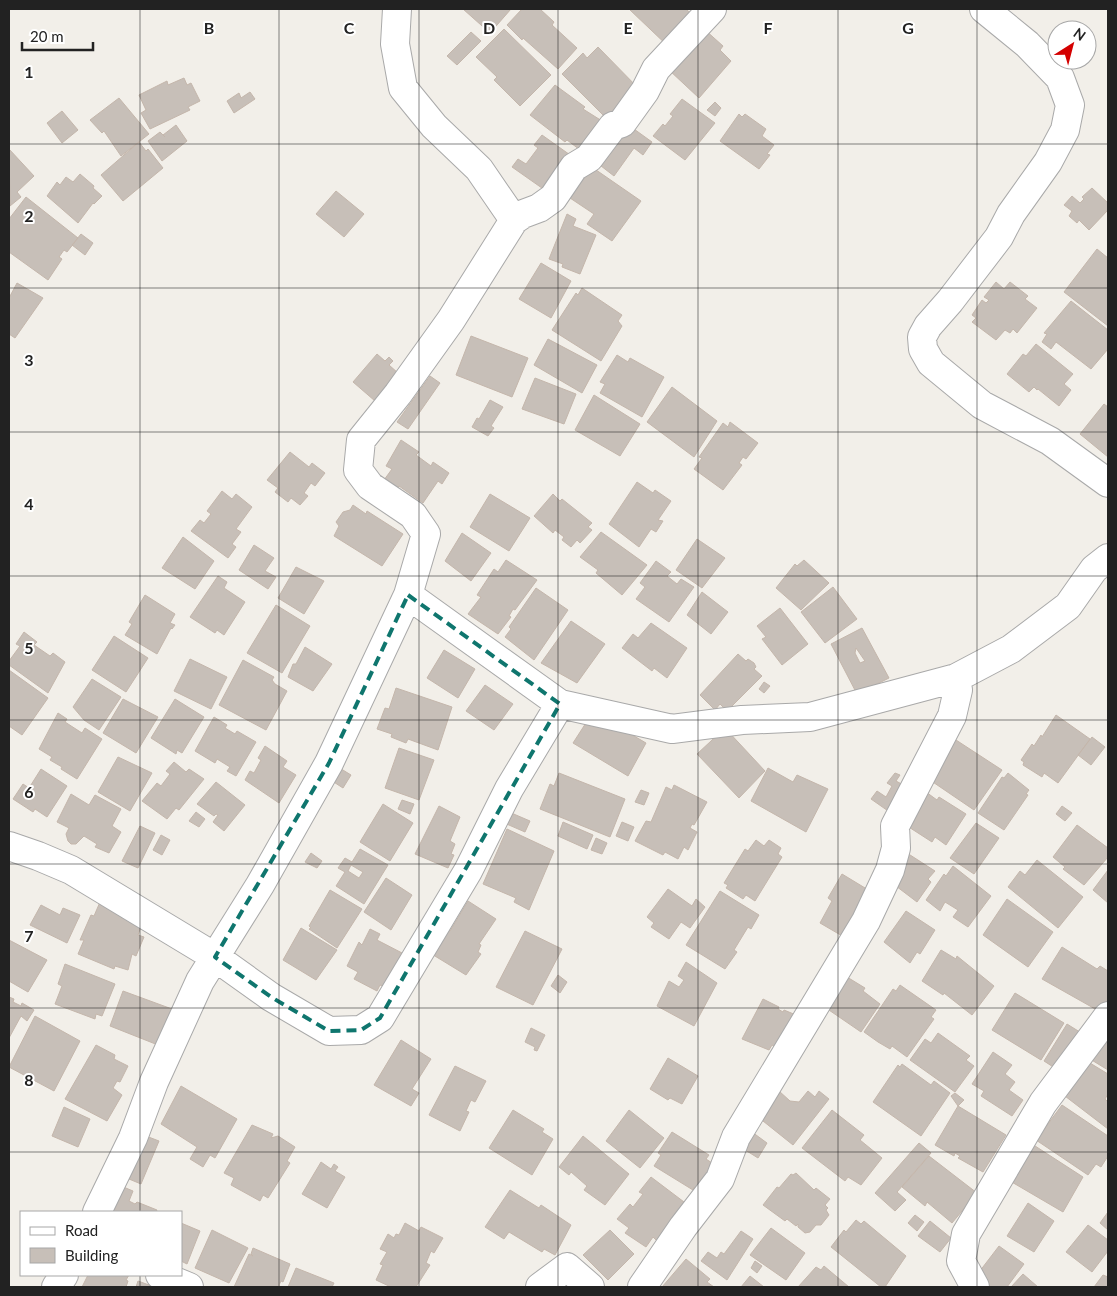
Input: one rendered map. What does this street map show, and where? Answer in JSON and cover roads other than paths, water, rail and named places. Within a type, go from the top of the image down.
[{"type":"street","points":[[397,9],[396,44],[404,88],[434,126],[479,170],[514,220]]},
{"type":"street","points":[[97,1211],[133,1138],[154,1082],[200,981],[260,885],[329,763],[408,595],[426,534],[413,515],[370,486],[358,470],[361,440],[398,394],[451,320],[514,220],[522,214],[539,208],[553,198],[574,167],[589,158],[613,126],[622,123],[645,92],[656,69],[712,9]]},
{"type":"street","points":[[984,9],[1027,44],[1060,78],[1070,105],[1065,130],[1048,162],[1011,214],[999,237],[950,301],[928,326],[922,337],[923,349],[931,363],[982,405],[1050,441],[1108,483]]},
{"type":"street","points":[[408,595],[560,704],[672,729],[742,720],[810,717],[956,678],[1011,649],[1068,606],[1094,569],[1108,558]]},
{"type":"street","points":[[642,1287],[720,1179],[736,1137],[866,921],[890,870],[896,848],[895,826],[952,716],[958,690],[956,678]]},
{"type":"street","points":[[9,846],[71,870],[215,957],[271,997],[329,1031],[361,1030],[380,1018],[468,871],[510,789],[560,704]]},
{"type":"street","points":[[975,1287],[961,1261],[966,1234],[1043,1103],[1108,1016]]},
{"type":"street","points":[[540,1287],[567,1267],[590,1287]]},
{"type":"street","points":[[56,1287],[63,1276]]},
{"type":"street","points":[[162,1276],[189,1287]]}]
